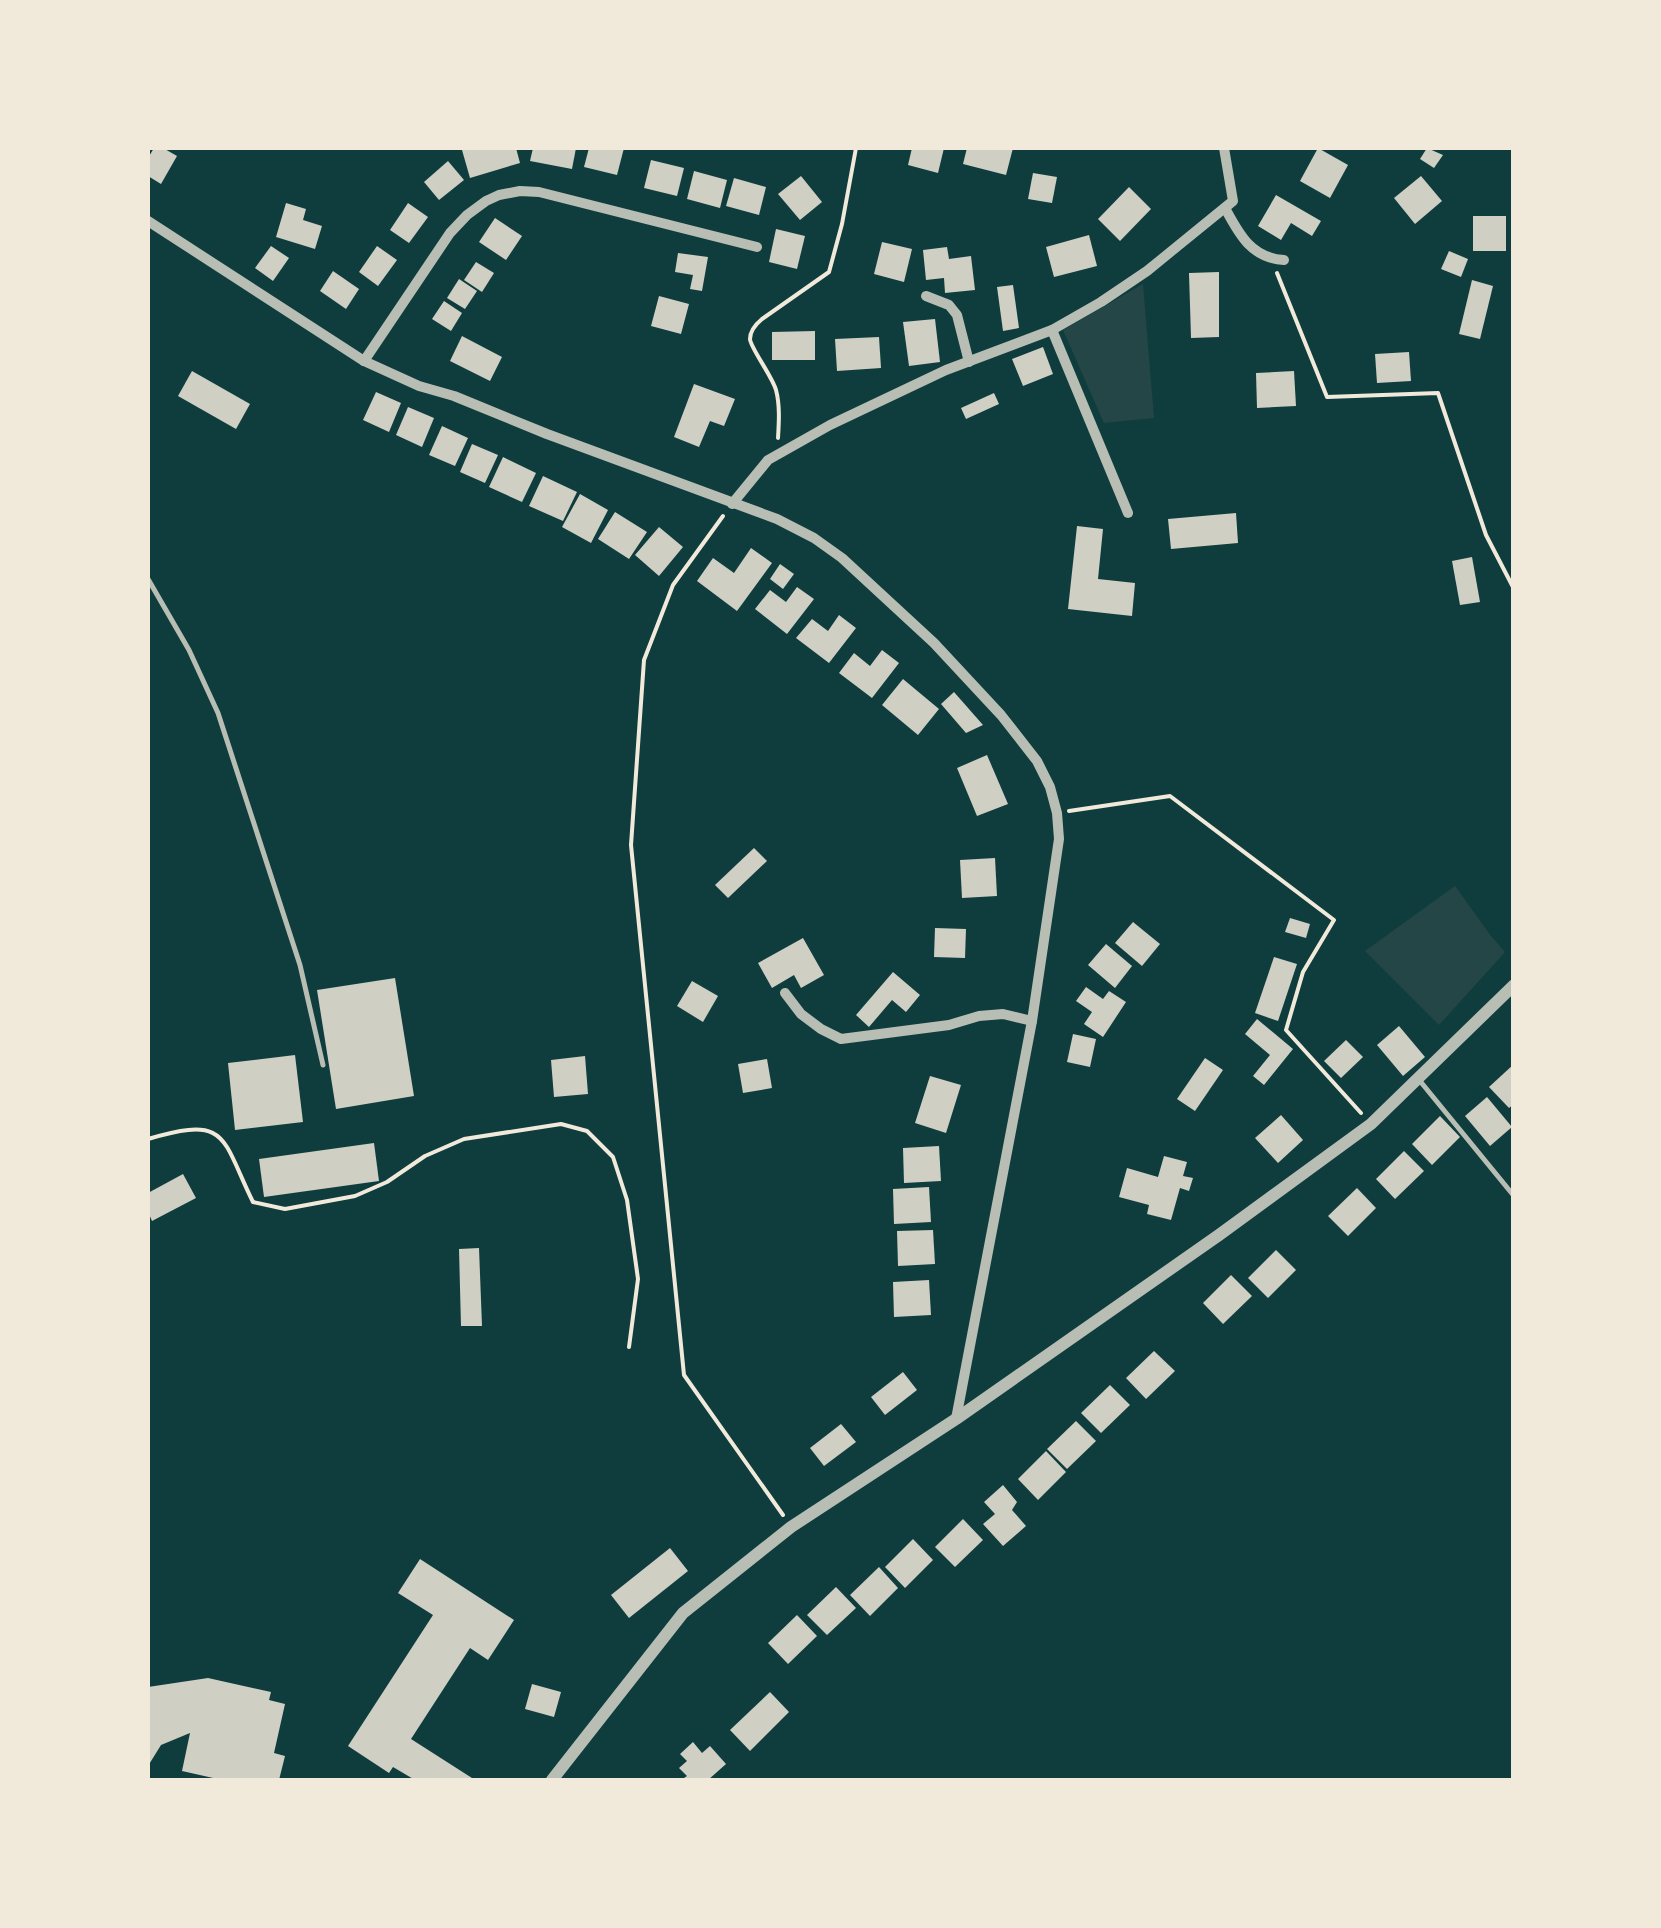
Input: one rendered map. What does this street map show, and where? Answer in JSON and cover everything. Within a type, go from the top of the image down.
[{"type":"street","points":[[732,504],[768,460],[778,454],[830,425],[969,362],[1052,330],[1147,271],[1233,201],[1224,148]]},
{"type":"street","points":[[364,361],[450,233],[466,215],[499,195],[539,192],[757,247]]},
{"type":"street","points":[[1226,208],[1242,240],[1278,260]]},
{"type":"street","points":[[148,221],[364,361],[418,386],[454,396],[777,519],[814,538],[842,558],[934,644],[1001,714],[1037,761],[1050,787],[1059,839],[1032,1021],[956,1419]]},
{"type":"street","points":[[926,296],[949,305],[957,314],[969,362]]},
{"type":"street","points":[[1052,330],[1128,513]]},
{"type":"street","points":[[552,1780],[683,1614],[791,1527],[956,1419],[1371,1124],[1514,985]]},
{"type":"street","points":[[784,993],[801,1014],[840,1039],[950,1025],[979,1016],[1002,1014],[1032,1021]]},
{"type":"lane","points":[[148,579],[190,650],[218,713],[300,965],[322,1065]]},
{"type":"lane","points":[[1418,1078],[1514,1196]]},
{"type":"path","points":[[778,454],[776,390],[750,338],[762,319],[829,272],[856,148]]},
{"type":"path","points":[[1278,260],[1327,397],[1438,393],[1486,535],[1514,588]]},
{"type":"path","points":[[732,504],[673,585],[644,660],[631,845],[684,1376],[791,1527]]},
{"type":"path","points":[[1057,812],[1170,796],[1334,920],[1303,972],[1286,1030],[1371,1124]]},
{"type":"path","points":[[148,1139],[202,1128],[216,1133],[227,1143],[253,1202],[285,1209],[355,1196],[387,1182],[425,1156],[464,1139],[561,1124],[587,1132],[613,1157],[627,1200],[638,1279],[630,1347]]},
{"type":"shaded area","points":[[1143,284],[1154,418],[1104,423],[1063,330]]},
{"type":"shaded area","points":[[1455,886],[1505,952],[1439,1025],[1365,951]]},
{"type":"building","points":[[154,148],[177,156],[161,184],[148,176],[148,158]]},
{"type":"building","points":[[516,148],[520,163],[470,178],[462,150]]},
{"type":"building","points":[[533,148],[576,148],[572,169],[530,161]]},
{"type":"building","points":[[589,148],[624,148],[617,175],[584,167]]},
{"type":"building","points":[[912,148],[944,148],[938,173],[908,165]]},
{"type":"building","points":[[967,148],[1013,148],[1006,175],[963,164]]},
{"type":"building","points":[[1318,148],[1348,165],[1330,198],[1300,181]]},
{"type":"building","points":[[1427,148],[1443,155],[1434,168],[1420,159]]},
{"type":"building","points":[[651,160],[684,168],[677,196],[644,188]]},
{"type":"building","points":[[448,161],[464,180],[439,200],[424,182]]},
{"type":"building","points":[[694,171],[727,180],[720,208],[687,199]]},
{"type":"building","points":[[1033,173],[1057,177],[1052,203],[1028,199]]},
{"type":"building","points":[[801,176],[822,202],[800,220],[778,194]]},
{"type":"building","points":[[1421,176],[1442,201],[1415,224],[1394,198]]},
{"type":"building","points":[[734,178],[766,187],[759,215],[726,206]]},
{"type":"building","points":[[1129,187],[1151,209],[1120,241],[1098,219]]},
{"type":"building","points":[[1276,195],[1321,221],[1312,236],[1291,223],[1281,240],[1258,226]]},
{"type":"building","points":[[286,203],[306,209],[303,220],[322,226],[315,249],[276,237]]},
{"type":"building","points":[[408,203],[428,217],[409,243],[390,230]]},
{"type":"building","points":[[1473,216],[1506,216],[1506,251],[1473,251]]},
{"type":"building","points":[[495,218],[522,236],[506,260],[479,242]]},
{"type":"building","points":[[776,229],[805,236],[797,269],[769,262]]},
{"type":"building","points":[[1089,235],[1097,266],[1054,277],[1046,247]]},
{"type":"building","points":[[882,242],[912,249],[904,282],[874,274]]},
{"type":"building","points":[[271,246],[289,258],[273,281],[255,268]]},
{"type":"building","points":[[377,246],[397,260],[378,286],[359,272]]},
{"type":"building","points":[[947,247],[949,259],[971,256],[975,290],[945,293],[944,278],[926,280],[923,250]]},
{"type":"building","points":[[1449,251],[1468,259],[1461,277],[1441,269]]},
{"type":"building","points":[[678,253],[708,257],[702,291],[690,289],[693,275],[675,272]]},
{"type":"building","points":[[476,262],[494,273],[482,292],[464,280]]},
{"type":"building","points":[[333,271],[359,289],[346,309],[320,291]]},
{"type":"building","points":[[1219,272],[1219,337],[1191,338],[1189,273]]},
{"type":"building","points":[[459,279],[477,291],[465,309],[447,298]]},
{"type":"building","points":[[1472,280],[1493,286],[1480,339],[1459,334]]},
{"type":"building","points":[[1013,285],[1019,328],[1003,331],[997,287]]},
{"type":"building","points":[[659,296],[689,304],[681,334],[651,326]]},
{"type":"building","points":[[444,301],[462,313],[451,331],[432,319]]},
{"type":"building","points":[[935,319],[940,362],[909,366],[903,322]]},
{"type":"building","points":[[815,331],[815,360],[772,360],[772,332]]},
{"type":"building","points":[[462,336],[502,357],[490,381],[450,361]]},
{"type":"building","points":[[879,337],[881,368],[837,371],[835,339]]},
{"type":"building","points":[[1043,347],[1053,374],[1023,386],[1012,359]]},
{"type":"building","points":[[1409,352],[1411,381],[1377,383],[1375,354]]},
{"type":"building","points":[[192,371],[250,404],[236,429],[178,396]]},
{"type":"building","points":[[1294,371],[1296,406],[1257,408],[1256,373]]},
{"type":"building","points":[[694,384],[735,399],[724,426],[710,421],[699,447],[674,437]]},
{"type":"building","points":[[376,392],[401,403],[389,432],[363,420]]},
{"type":"building","points":[[994,393],[999,404],[966,419],[961,408]]},
{"type":"building","points":[[408,407],[434,418],[422,447],[396,435]]},
{"type":"building","points":[[442,426],[468,438],[455,466],[429,455]]},
{"type":"building","points":[[472,444],[498,455],[485,483],[460,472]]},
{"type":"building","points":[[503,457],[536,473],[522,502],[489,487]]},
{"type":"building","points":[[543,476],[577,492],[563,521],[529,506]]},
{"type":"building","points":[[580,494],[608,510],[591,543],[562,527]]},
{"type":"building","points":[[615,512],[647,532],[629,559],[598,539]]},
{"type":"building","points":[[1236,513],[1238,543],[1171,549],[1168,519]]},
{"type":"building","points":[[1077,526],[1103,529],[1098,579],[1135,583],[1132,616],[1068,609]]},
{"type":"building","points":[[659,527],[683,547],[659,576],[635,555]]},
{"type":"building","points":[[751,548],[772,563],[737,611],[697,581],[713,558],[734,573]]},
{"type":"building","points":[[1472,557],[1480,602],[1460,605],[1452,561]]},
{"type":"building","points":[[780,564],[794,574],[783,589],[770,579]]},
{"type":"building","points":[[797,587],[814,599],[787,634],[755,609],[770,590],[786,602]]},
{"type":"building","points":[[839,615],[856,628],[829,663],[796,638],[812,619],[828,631]]},
{"type":"building","points":[[882,650],[899,663],[872,698],[839,673],[854,653],[870,666]]},
{"type":"building","points":[[903,679],[939,709],[918,735],[882,705]]},
{"type":"building","points":[[954,692],[983,725],[966,733],[941,704]]},
{"type":"building","points":[[987,755],[1008,804],[977,816],[957,768]]},
{"type":"building","points":[[754,848],[767,861],[728,898],[715,885]]},
{"type":"building","points":[[995,858],[997,896],[962,898],[960,860]]},
{"type":"building","points":[[1290,918],[1310,924],[1306,938],[1285,932]]},
{"type":"building","points":[[1133,922],[1160,944],[1142,966],[1115,943]]},
{"type":"building","points":[[935,928],[966,929],[965,958],[934,957]]},
{"type":"building","points":[[803,938],[824,975],[801,988],[794,975],[772,988],[758,963]]},
{"type":"building","points":[[1106,944],[1132,966],[1115,988],[1088,965]]},
{"type":"building","points":[[1274,957],[1297,964],[1278,1021],[1255,1013]]},
{"type":"building","points":[[893,972],[920,995],[906,1012],[892,1000],[869,1027],[856,1015]]},
{"type":"building","points":[[395,978],[414,1096],[336,1109],[317,990]]},
{"type":"building","points":[[692,981],[718,996],[703,1022],[677,1006]]},
{"type":"building","points":[[1086,987],[1103,999],[1109,991],[1126,1002],[1103,1037],[1084,1024],[1092,1012],[1076,1001]]},
{"type":"building","points":[[1257,1019],[1293,1049],[1264,1085],[1253,1076],[1270,1055],[1245,1034]]},
{"type":"building","points":[[1399,1026],[1425,1057],[1403,1076],[1377,1045]]},
{"type":"building","points":[[1073,1034],[1096,1039],[1090,1067],[1067,1062]]},
{"type":"building","points":[[1346,1040],[1363,1057],[1341,1078],[1324,1061]]},
{"type":"building","points":[[295,1055],[303,1122],[235,1130],[228,1063]]},
{"type":"building","points":[[585,1056],[588,1094],[554,1097],[551,1060]]},
{"type":"building","points":[[1205,1058],[1223,1070],[1195,1111],[1177,1099]]},
{"type":"building","points":[[767,1059],[772,1088],[743,1093],[738,1064]]},
{"type":"building","points":[[1514,1064],[1514,1104],[1509,1108],[1489,1087]]},
{"type":"building","points":[[930,1076],[961,1085],[946,1133],[915,1123]]},
{"type":"building","points":[[1487,1097],[1512,1127],[1490,1146],[1465,1116]]},
{"type":"building","points":[[1281,1115],[1303,1140],[1278,1163],[1255,1138]]},
{"type":"building","points":[[1440,1116],[1460,1137],[1432,1165],[1412,1144]]},
{"type":"building","points":[[374,1143],[379,1181],[264,1197],[259,1159]]},
{"type":"building","points":[[939,1146],[941,1181],[904,1183],[903,1148]]},
{"type":"building","points":[[1404,1151],[1424,1171],[1395,1199],[1376,1179]]},
{"type":"building","points":[[1164,1156],[1187,1162],[1183,1176],[1193,1178],[1189,1191],[1180,1188],[1171,1220],[1147,1214],[1149,1205],[1119,1197],[1127,1168],[1158,1177]]},
{"type":"building","points":[[183,1174],[196,1198],[152,1221],[148,1193]]},
{"type":"building","points":[[929,1187],[931,1222],[894,1224],[893,1189]]},
{"type":"building","points":[[1357,1188],[1376,1208],[1348,1236],[1328,1216]]},
{"type":"building","points":[[933,1230],[935,1264],[898,1266],[897,1231]]},
{"type":"building","points":[[479,1248],[482,1326],[461,1326],[459,1249]]},
{"type":"building","points":[[1276,1250],[1296,1270],[1268,1298],[1248,1278]]},
{"type":"building","points":[[1231,1275],[1252,1296],[1223,1324],[1203,1303]]},
{"type":"building","points":[[929,1280],[931,1315],[894,1317],[893,1282]]},
{"type":"building","points":[[1154,1351],[1175,1371],[1146,1399],[1126,1378]]},
{"type":"building","points":[[903,1372],[917,1390],[885,1415],[871,1397]]},
{"type":"building","points":[[1110,1385],[1130,1405],[1101,1433],[1081,1413]]},
{"type":"building","points":[[1076,1421],[1096,1441],[1067,1469],[1047,1449]]},
{"type":"building","points":[[841,1424],[856,1442],[824,1466],[810,1448]]},
{"type":"building","points":[[1046,1451],[1066,1472],[1038,1500],[1018,1479]]},
{"type":"building","points":[[1003,1485],[1017,1502],[1012,1510],[1026,1526],[1003,1546],[983,1524],[995,1514],[984,1502]]},
{"type":"building","points":[[963,1519],[983,1540],[955,1567],[935,1547]]},
{"type":"building","points":[[913,1539],[933,1560],[905,1588],[885,1567]]},
{"type":"building","points":[[670,1548],[688,1571],[629,1618],[611,1595]]},
{"type":"building","points":[[420,1559],[514,1620],[488,1660],[470,1648],[411,1739],[471,1780],[415,1780],[393,1767],[389,1773],[348,1746],[433,1615],[398,1593]]},
{"type":"building","points":[[879,1567],[898,1588],[870,1616],[850,1595]]},
{"type":"building","points":[[836,1587],[856,1608],[827,1635],[807,1615]]},
{"type":"building","points":[[797,1615],[817,1636],[788,1664],[768,1643]]},
{"type":"building","points":[[208,1678],[271,1692],[269,1700],[285,1704],[274,1753],[285,1756],[279,1780],[222,1780],[182,1771],[190,1733],[161,1745],[148,1766],[148,1687]]},
{"type":"building","points":[[532,1684],[561,1692],[554,1717],[525,1709]]},
{"type":"building","points":[[770,1692],[789,1712],[750,1751],[730,1730]]},
{"type":"building","points":[[693,1742],[702,1753],[710,1746],[726,1764],[708,1780],[681,1780],[687,1776],[679,1768],[687,1761],[680,1754]]}]
